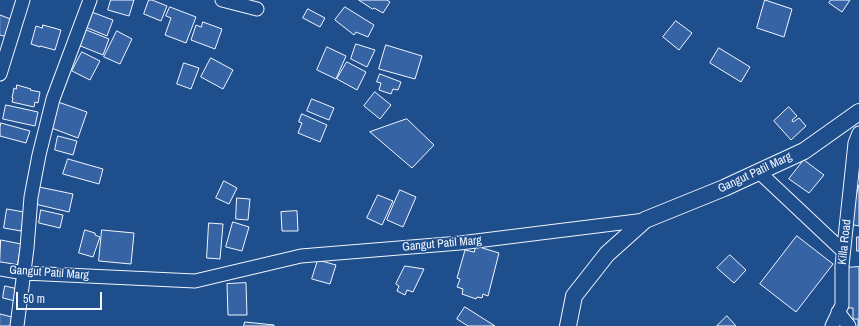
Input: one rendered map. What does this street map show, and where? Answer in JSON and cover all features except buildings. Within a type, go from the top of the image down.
[{"type":"main road","name":"Gangut Patil Marg","points":[[645,220],[724,188],[804,151],[859,112]]},
{"type":"main road","points":[[568,326],[574,296],[607,254],[645,220]]},
{"type":"street","points":[[0,74],[23,0]]},
{"type":"street","points":[[17,326],[27,248],[31,197],[39,155],[53,99],[90,0]]},
{"type":"street","points":[[222,0],[257,9]]},
{"type":"street","name":"Killa Road","points":[[832,326],[842,305],[843,251],[855,143],[859,133]]},
{"type":"street","points":[[759,172],[843,251]]},
{"type":"street","name":"Gangut Patil Marg","points":[[0,269],[24,273],[195,281],[302,256],[460,243],[645,220]]},
{"type":"street","points":[[838,312],[849,326]]}]
